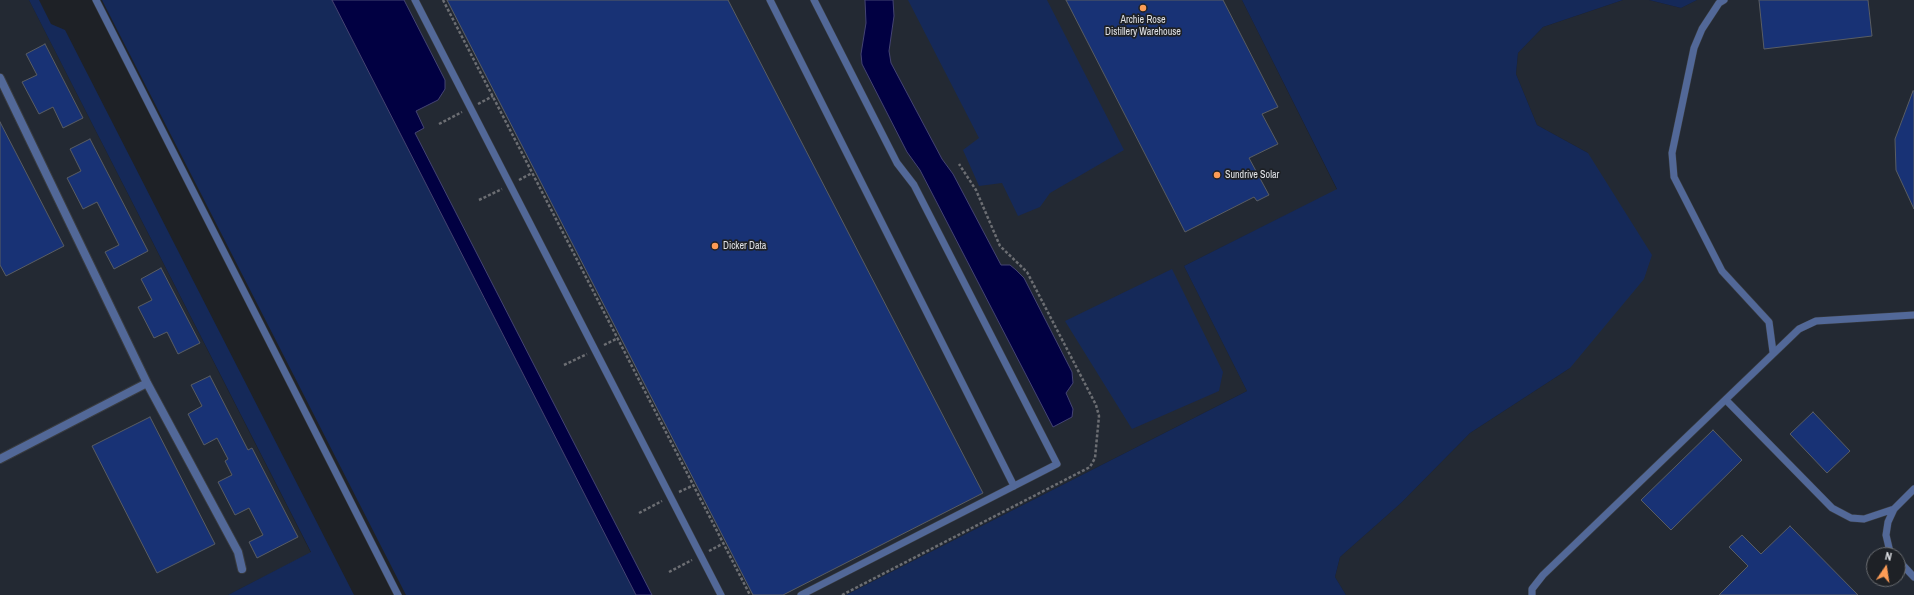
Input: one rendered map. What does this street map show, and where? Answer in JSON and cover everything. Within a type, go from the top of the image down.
[{"type":"street","points":[[0,78],[147,383],[230,535],[238,552],[242,569]]},
{"type":"street","points":[[0,459],[147,383]]},
{"type":"lane","points":[[96,0],[398,595]]},
{"type":"lane","points":[[415,0],[721,595]]},
{"type":"lane","points":[[770,0],[1014,486]]},
{"type":"lane","points":[[800,595],[1057,464],[914,185],[897,163],[814,0]]},
{"type":"lane","points":[[1724,0],[1718,3],[1702,29],[1694,48],[1672,153],[1674,177],[1722,271],[1769,322],[1773,352]]},
{"type":"lane","points":[[1532,595],[1532,589],[1543,574],[1726,400],[1773,352],[1799,329],[1816,321],[1914,315]]},
{"type":"lane","points":[[1726,400],[1832,508],[1851,518],[1864,519],[1894,509]]},
{"type":"lane","points":[[1889,547],[1886,535],[1888,522],[1894,509],[1914,489]]},
{"type":"lane","points":[[1906,568],[1914,577]]},
{"type":"path","points":[[443,0],[750,595]]},
{"type":"path","points":[[478,104],[493,96]]},
{"type":"path","points":[[439,124],[464,111]]},
{"type":"path","points":[[842,595],[1090,467],[1095,458],[1099,416],[1096,405],[1027,272],[1000,246],[976,190],[959,164]]},
{"type":"path","points":[[517,181],[532,173]]},
{"type":"path","points":[[479,200],[503,188]]},
{"type":"path","points":[[602,346],[618,338]]},
{"type":"path","points":[[564,365],[588,353]]},
{"type":"path","points":[[677,494],[694,485]]},
{"type":"path","points":[[639,513],[663,501]]},
{"type":"path","points":[[707,552],[724,544]]},
{"type":"path","points":[[669,572],[693,559]]},
{"type":"shaded area","points":[[0,0],[29,0],[311,553],[228,595],[0,595]]},
{"type":"shaded area","points":[[29,0],[39,0],[51,24],[65,30],[354,595],[228,595],[311,552]]},
{"type":"shaded area","points":[[102,0],[332,0],[636,595],[406,595]]},
{"type":"shaded area","points":[[332,0],[1242,0],[1337,190],[1184,266],[1247,391],[846,595],[636,595]]},
{"type":"shaded area","points":[[332,0],[404,0],[445,80],[445,89],[438,100],[416,111],[424,128],[415,133],[652,595],[636,595]]},
{"type":"shaded area","points":[[865,0],[893,0],[894,16],[889,51],[891,63],[942,159],[953,174],[1001,265],[1010,265],[1024,278],[1072,372],[1073,383],[1066,393],[1073,409],[1072,417],[1053,427],[920,170],[907,152],[862,64],[861,54],[866,23]]},
{"type":"shaded area","points":[[908,0],[1047,0],[1124,150],[1050,193],[1040,207],[1018,216],[1002,183],[979,186],[963,150],[979,138]]},
{"type":"shaded area","points":[[1242,0],[1623,0],[1543,27],[1518,53],[1516,74],[1537,125],[1588,153],[1652,255],[1644,279],[1570,368],[1470,433],[1401,503],[1340,557],[1335,577],[1346,595],[846,595],[1247,391],[1184,266],[1337,189]]},
{"type":"shaded area","points":[[1623,0],[1649,0],[1681,8],[1697,0],[1914,0],[1914,595],[1346,595],[1335,577],[1340,557],[1401,503],[1470,433],[1570,368],[1588,153],[1537,125],[1516,74],[1518,53],[1543,27]]},
{"type":"shaded area","points":[[1649,0],[1697,0],[1681,8]]},
{"type":"shaded area","points":[[1172,269],[1223,372],[1219,391],[1132,429],[1065,321]]},
{"type":"building","name":"Dicker Data","points":[[447,0],[728,0],[983,493],[783,595],[753,595]]},
{"type":"building","points":[[1066,0],[1223,0],[1278,107],[1262,114],[1278,144],[1249,158],[1269,195],[1257,201],[1254,197],[1185,232]]},
{"type":"building","points":[[1759,0],[1868,0],[1872,36],[1764,49]]},
{"type":"building","points":[[45,44],[83,118],[63,128],[53,107],[39,114],[22,82],[37,75],[26,54]]},
{"type":"building","points":[[1913,91],[1914,209],[1896,170],[1895,139]]},
{"type":"building","points":[[0,122],[64,246],[6,276],[0,265]]},
{"type":"building","points":[[90,139],[148,251],[114,269],[105,252],[119,245],[97,202],[83,209],[67,178],[81,171],[70,149]]},
{"type":"building","points":[[161,268],[200,343],[178,354],[167,332],[154,338],[138,307],[152,300],[141,279]]},
{"type":"building","points":[[210,376],[248,450],[252,448],[298,537],[257,558],[249,542],[263,535],[249,508],[235,515],[218,482],[232,475],[225,461],[228,459],[217,438],[204,445],[188,414],[202,406],[191,385]]},
{"type":"building","points":[[1813,412],[1850,451],[1827,473],[1790,434]]},
{"type":"building","points":[[150,417],[215,544],[157,573],[92,446]]},
{"type":"building","points":[[1713,430],[1742,460],[1671,530],[1641,500]]},
{"type":"building","points":[[1790,526],[1858,595],[1719,595],[1748,566],[1729,547],[1742,535],[1761,554]]},
{"type":"place","name":"Archie Rose Distillery Warehouse","points":[[1143,8]]},
{"type":"place","name":"Sundrive Solar","points":[[1217,175]]},
{"type":"place","name":"Dicker Data","points":[[715,246]]}]
